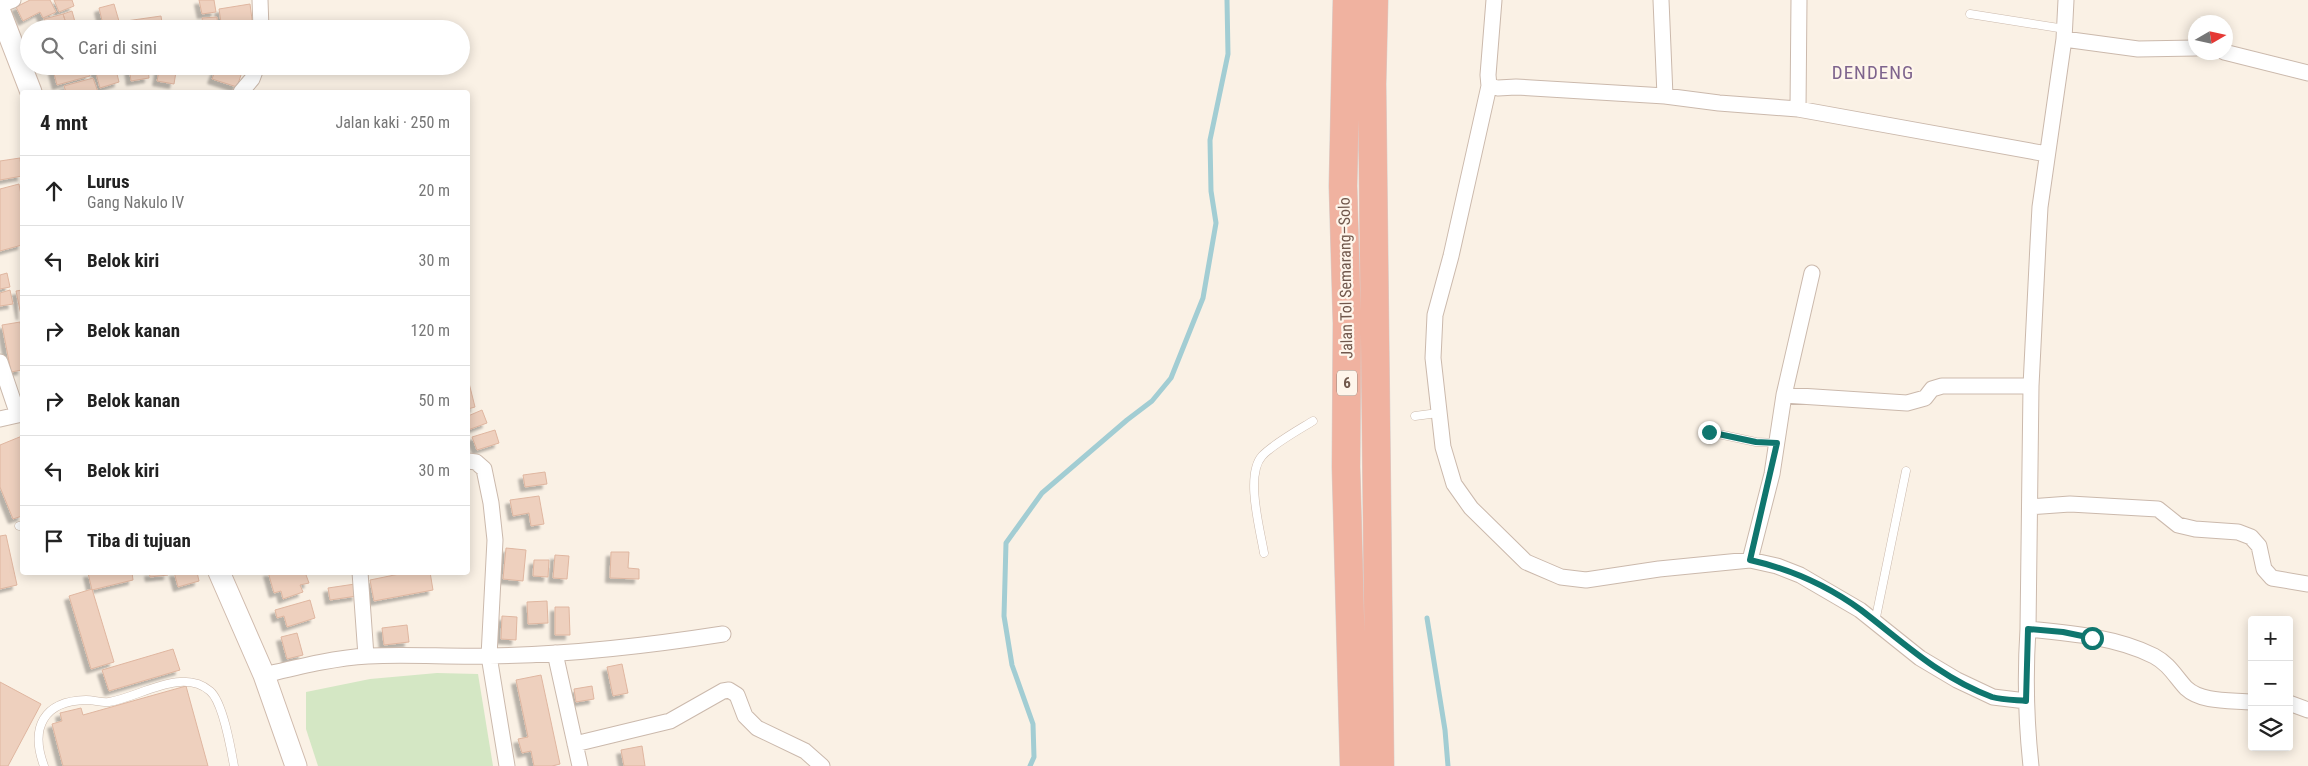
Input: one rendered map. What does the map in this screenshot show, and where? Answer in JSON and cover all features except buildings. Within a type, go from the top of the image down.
[{"type":"highway","name":"Jalan Tol Semarang–Solo","points":[[1347,0],[1343,186],[1347,323],[1346,467],[1354,766]]},
{"type":"highway","name":"Jalan Tol Semarang–Solo","points":[[1374,0],[1372,84],[1380,766]]},
{"type":"street","points":[[0,5],[13,0]]},
{"type":"street","points":[[260,0],[260,20]]},
{"type":"street","points":[[1494,0],[1489,86],[1451,256],[1435,315],[1433,358],[1443,447],[1454,484],[1471,508],[1526,562],[1561,577],[1586,580],[1660,569],[1750,560],[1777,566],[1800,575],[1860,610],[1920,658],[1957,680],[1993,697],[2026,701]]},
{"type":"street","points":[[1661,0],[1666,96]]},
{"type":"street","points":[[1798,109],[1799,0]]},
{"type":"street","points":[[2031,766],[2026,701],[2031,386],[2040,207],[2065,34],[2066,0]]},
{"type":"street","points":[[0,12],[20,64]]},
{"type":"street","points":[[2065,34],[2138,49],[2188,48]]},
{"type":"street","points":[[2233,54],[2308,74]]},
{"type":"street","points":[[24,75],[30,90]]},
{"type":"street","points":[[243,90],[253,75]]},
{"type":"street","points":[[1489,86],[1666,96],[1719,103],[1798,109],[2047,154]]},
{"type":"street","points":[[1750,560],[1777,443],[1784,395],[1812,273]]},
{"type":"street","points":[[0,362],[20,415],[0,419]]},
{"type":"street","points":[[1784,395],[1907,403],[1925,398],[1932,389],[1942,386],[2031,386]]},
{"type":"street","points":[[470,461],[476,462],[484,468],[495,540],[489,656],[507,766]]},
{"type":"street","points":[[2030,507],[2070,504],[2158,509],[2178,525],[2195,529],[2238,532],[2251,537],[2259,546],[2264,570],[2272,578],[2308,584]]},
{"type":"street","points":[[220,575],[264,675],[296,766]]},
{"type":"street","points":[[360,575],[366,656]]},
{"type":"street","points":[[2028,629],[2063,632],[2134,647],[2168,665],[2194,694],[2204,698],[2248,702]]},
{"type":"street","points":[[264,675],[318,662],[366,656],[489,656],[554,653],[723,634]]},
{"type":"street","points":[[554,653],[580,766]]},
{"type":"street","points":[[575,744],[670,721],[723,691],[729,690],[737,695],[745,716],[757,728],[805,751],[822,766]]},
{"type":"street","points":[[2293,704],[2308,710]]},
{"type":"lane","points":[[1970,14],[2065,34]]},
{"type":"lane","points":[[1415,416],[1438,413]]},
{"type":"lane","points":[[1264,553],[1253,480],[1256,467],[1262,456],[1313,421]]},
{"type":"lane","points":[[1709,432],[1756,442],[1777,443]]},
{"type":"lane","points":[[1875,622],[1906,471]]},
{"type":"lane","points":[[44,766],[38,750],[38,730],[46,715],[55,706],[86,700],[108,702],[179,682],[199,683],[212,692],[223,716],[234,766]]},
{"type":"green space","points":[[437,673],[478,674],[493,766],[318,766],[306,729],[306,692],[370,679]]},
{"type":"waterway","points":[[1030,766],[1034,757],[1033,724],[1012,665],[1004,616],[1006,543],[1042,493],[1152,401],[1171,378],[1203,298],[1216,223],[1211,191],[1210,140],[1228,54],[1227,0]]},
{"type":"waterway","points":[[1427,618],[1445,730],[1448,766]]},
{"type":"district","name":"DENDENG","points":[[1873,72]]},
{"type":"route","points":[[1709,432],[1756,442],[1777,443],[1772,474],[1750,560],[1777,566],[1800,575],[1830,592],[1860,610],[1920,658],[1957,680],[1993,697],[2026,701],[2028,629],[2063,632],[2092,638]]}]
